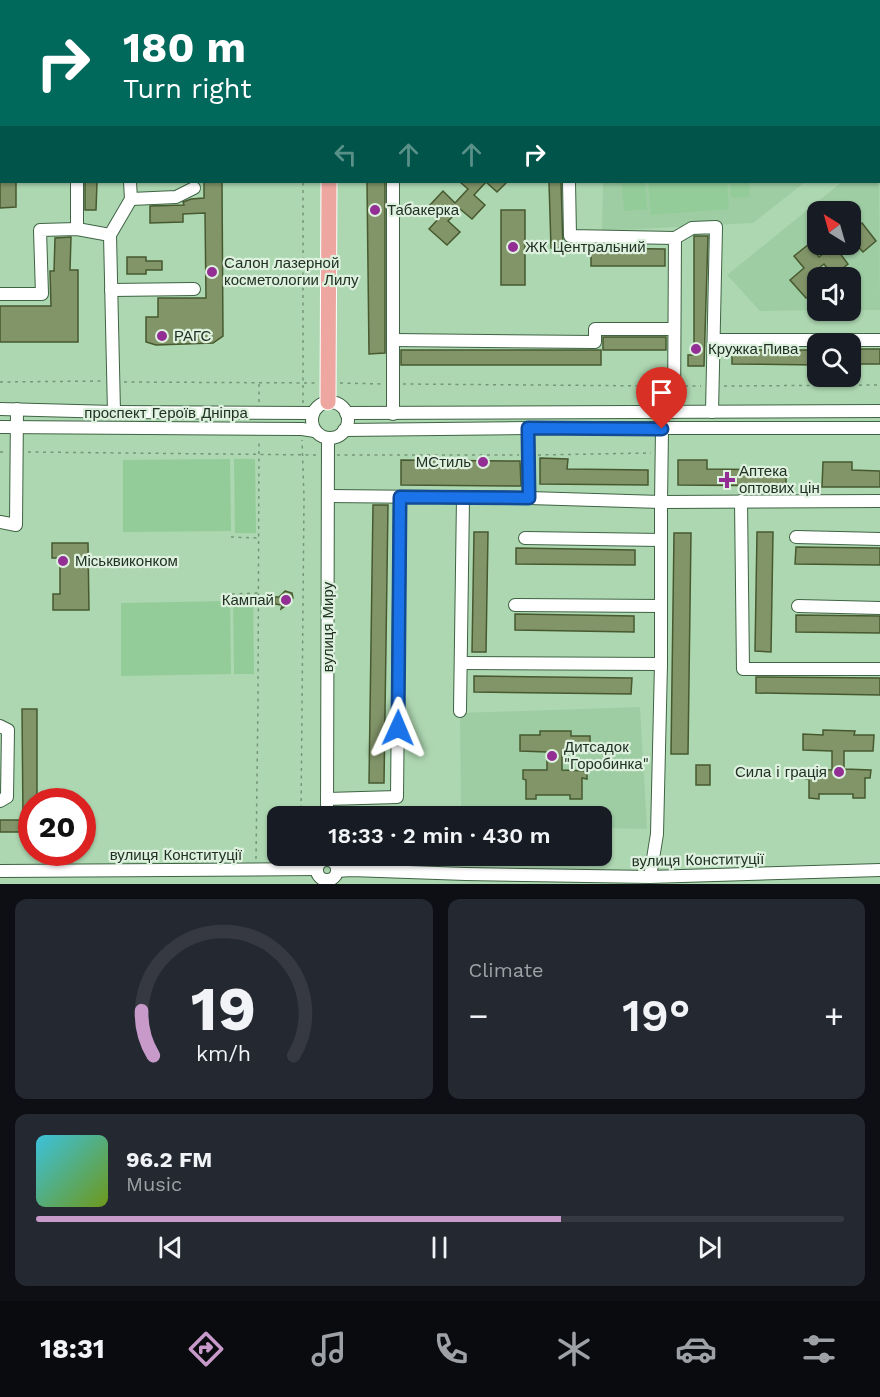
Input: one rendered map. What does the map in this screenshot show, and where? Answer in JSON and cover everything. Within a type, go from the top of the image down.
[{"type":"main road","points":[[328,402],[329,183]]},
{"type":"street","points":[[77,183],[77,229]]},
{"type":"street","points":[[114,412],[110,235],[131,199],[130,183]]},
{"type":"street","points":[[393,183],[393,414]]},
{"type":"street","points":[[569,183],[570,236],[675,238],[692,228],[716,227],[712,412]]},
{"type":"street","points":[[131,199],[176,197],[194,188]]},
{"type":"street","points":[[0,294],[42,294],[40,230],[77,229],[110,235]]},
{"type":"street","points":[[674,412],[675,238]]},
{"type":"street","points":[[111,290],[194,289]]},
{"type":"street","points":[[393,340],[595,342],[595,329],[674,329]]},
{"type":"street","points":[[714,340],[880,340]]},
{"type":"street","points":[[328,402],[339,405],[346,413],[348,419],[344,430],[340,435],[328,438],[315,430],[308,413],[328,402]]},
{"type":"street","name":"проспект Героїв Дніпра","points":[[0,409],[308,413]]},
{"type":"street","points":[[0,522],[16,525],[17,409]]},
{"type":"street","points":[[802,411],[802,429]]},
{"type":"street","points":[[346,413],[880,411]]},
{"type":"street","points":[[625,428],[626,412]]},
{"type":"street","name":"проспект Героїв Дніпра","points":[[0,427],[315,430]]},
{"type":"street","points":[[528,428],[529,498]]},
{"type":"street","points":[[344,430],[880,428]]},
{"type":"street","points":[[651,877],[657,834],[661,664],[662,429]]},
{"type":"street","name":"вулиця Миру","points":[[327,806],[328,438]]},
{"type":"street","points":[[328,496],[661,502],[880,501]]},
{"type":"street","points":[[327,798],[397,797],[400,497]]},
{"type":"street","points":[[460,711],[463,498]]},
{"type":"street","points":[[741,501],[742,669],[880,669]]},
{"type":"street","points":[[796,537],[880,539]]},
{"type":"street","points":[[525,538],[661,540]]},
{"type":"street","points":[[515,605],[661,606]]},
{"type":"street","points":[[798,606],[880,608]]},
{"type":"street","points":[[461,663],[661,664]]},
{"type":"street","points":[[0,726],[8,730],[7,797],[0,801]]},
{"type":"street","points":[[318,866],[316,869],[320,878],[325,882],[335,877],[337,871],[335,866]]},
{"type":"street","name":"вулиця Конституції","points":[[0,871],[316,869]]},
{"type":"street","name":"вулиця Конституції","points":[[337,871],[351,870],[466,879],[651,877],[740,880],[880,870]]},
{"type":"path","points":[[303,183],[302,384],[308,413]]},
{"type":"path","points":[[0,382],[880,385]]},
{"type":"path","points":[[259,384],[259,413]]},
{"type":"path","points":[[256,866],[259,429]]},
{"type":"path","points":[[301,806],[304,498],[302,429]]},
{"type":"path","points":[[231,537],[259,538]]},
{"type":"path","points":[[232,594],[259,593]]},
{"type":"shaded area","points":[[603,183],[804,183],[753,223],[602,231]]},
{"type":"shaded area","points":[[622,183],[645,183],[647,209],[624,211]]},
{"type":"shaded area","points":[[648,183],[727,183],[729,209],[651,215]]},
{"type":"shaded area","points":[[730,183],[749,183],[750,197],[731,198]]},
{"type":"shaded area","points":[[841,183],[879,183],[880,310],[861,310],[861,267],[807,267],[807,310],[760,311],[727,275],[807,210],[807,255],[861,255],[861,201],[819,201]]},
{"type":"shaded area","points":[[230,459],[231,531],[123,532],[123,460]]},
{"type":"shaded area","points":[[234,459],[255,459],[256,533],[235,533]]},
{"type":"shaded area","points":[[233,595],[253,595],[254,674],[234,674]]},
{"type":"shaded area","points":[[230,601],[231,674],[121,676],[121,603]]},
{"type":"shaded area","name":"Дитсадок \"Горобинка\"","points":[[640,707],[647,829],[612,828],[612,806],[461,806],[460,713]]},
{"type":"building","points":[[0,183],[16,183],[16,207],[0,208]]},
{"type":"building","points":[[85,183],[97,183],[96,210],[85,210]]},
{"type":"building","points":[[204,183],[222,183],[223,336],[213,343],[156,345],[146,342],[146,317],[158,317],[158,298],[206,298],[205,213],[183,214],[183,222],[150,223],[150,206],[184,205],[183,202],[191,199],[204,198]]},
{"type":"building","points":[[367,183],[385,183],[385,353],[369,354]]},
{"type":"building","points":[[461,183],[485,183],[474,195],[485,205],[472,219],[460,209],[448,221],[460,232],[447,245],[429,229],[441,216],[430,205],[443,191],[455,203],[468,189]]},
{"type":"building","points":[[487,183],[506,183],[497,192]]},
{"type":"building","points":[[549,183],[561,183],[563,248],[551,248]]},
{"type":"building","name":"ЖК Центральний","points":[[501,210],[525,210],[525,285],[501,285]]},
{"type":"building","points":[[861,224],[876,241],[863,252],[861,250]]},
{"type":"building","points":[[694,236],[708,236],[704,366],[688,366],[688,355],[694,355]]},
{"type":"building","points":[[71,237],[70,270],[78,270],[78,342],[0,342],[0,306],[51,306],[50,271],[54,271],[55,238]]},
{"type":"building","points":[[807,246],[807,255],[819,257],[841,255],[848,264],[844,267],[826,267],[824,264],[820,267],[807,267],[806,298],[790,280],[804,268],[794,256]]},
{"type":"building","points":[[591,248],[665,249],[665,266],[591,266]]},
{"type":"building","points":[[127,257],[146,257],[146,261],[162,261],[162,270],[146,270],[146,274],[127,274]]},
{"type":"building","points":[[603,337],[666,337],[666,350],[603,350]]},
{"type":"building","points":[[861,349],[880,349],[880,364],[861,364]]},
{"type":"building","points":[[401,350],[601,350],[601,365],[401,365]]},
{"type":"building","points":[[732,350],[807,350],[807,365],[732,364]]},
{"type":"building","points":[[540,458],[568,459],[567,469],[648,470],[648,485],[540,484]]},
{"type":"building","points":[[401,460],[520,461],[521,486],[401,485]]},
{"type":"building","points":[[678,460],[707,460],[707,469],[786,470],[786,486],[678,485]]},
{"type":"building","points":[[823,462],[852,462],[852,470],[880,471],[880,487],[822,487]]},
{"type":"building","points":[[373,505],[388,505],[384,783],[369,783]]},
{"type":"building","points":[[474,532],[488,532],[486,652],[472,652]]},
{"type":"building","points":[[757,532],[773,532],[771,652],[755,651]]},
{"type":"building","points":[[674,533],[691,533],[688,754],[671,754]]},
{"type":"building","points":[[52,543],[88,543],[89,610],[53,610],[53,594],[60,594],[60,558],[52,558]]},
{"type":"building","points":[[796,547],[880,548],[880,565],[795,564]]},
{"type":"building","points":[[516,548],[635,550],[635,565],[516,564]]},
{"type":"building","points":[[285,591],[292,593],[293,598],[281,609],[282,605],[275,604],[275,597],[279,597]]},
{"type":"building","points":[[515,614],[634,616],[634,632],[515,630]]},
{"type":"building","points":[[796,615],[880,616],[880,633],[796,632]]},
{"type":"building","points":[[474,676],[632,678],[631,694],[474,692]]},
{"type":"building","points":[[756,677],[880,678],[880,695],[756,693]]},
{"type":"building","points":[[22,709],[37,709],[37,788],[23,788]]},
{"type":"building","points":[[823,730],[855,731],[854,735],[874,735],[873,751],[844,751],[844,769],[871,770],[870,778],[865,778],[865,798],[853,798],[853,794],[819,794],[819,799],[809,798],[809,779],[806,779],[806,769],[832,770],[832,751],[803,750],[803,734],[823,735]]},
{"type":"building","points":[[540,731],[571,731],[571,736],[590,736],[590,752],[562,752],[562,770],[587,771],[587,779],[582,778],[582,799],[570,799],[570,795],[536,795],[536,799],[526,799],[526,780],[523,779],[523,770],[547,770],[547,752],[520,751],[520,735],[540,735]]},
{"type":"building","points":[[696,765],[710,765],[710,785],[696,785]]},
{"type":"building","points":[[0,820],[18,820],[18,832],[0,832]]},
{"type":"place","name":"Табакерка","points":[[375,210]]},
{"type":"place","name":"ЖК Центральний","points":[[513,247]]},
{"type":"place","name":"Салон лазерной косметологии Лилу","points":[[212,272]]},
{"type":"place","name":"РАГС","points":[[162,336]]},
{"type":"place","name":"Кружка Пива","points":[[696,349]]},
{"type":"place","name":"МСтиль","points":[[483,462]]},
{"type":"place","name":"Аптека оптових цін","points":[[727,480]]},
{"type":"place","name":"Міськвиконком","points":[[63,561]]},
{"type":"place","name":"Кампай","points":[[286,600]]},
{"type":"place","name":"Дитсадок \"Горобинка\"","points":[[552,756]]},
{"type":"place","name":"Сила і грація","points":[[839,772]]},
{"type":"route","points":[[398,728],[400,497],[529,498],[528,428],[662,429]]}]
